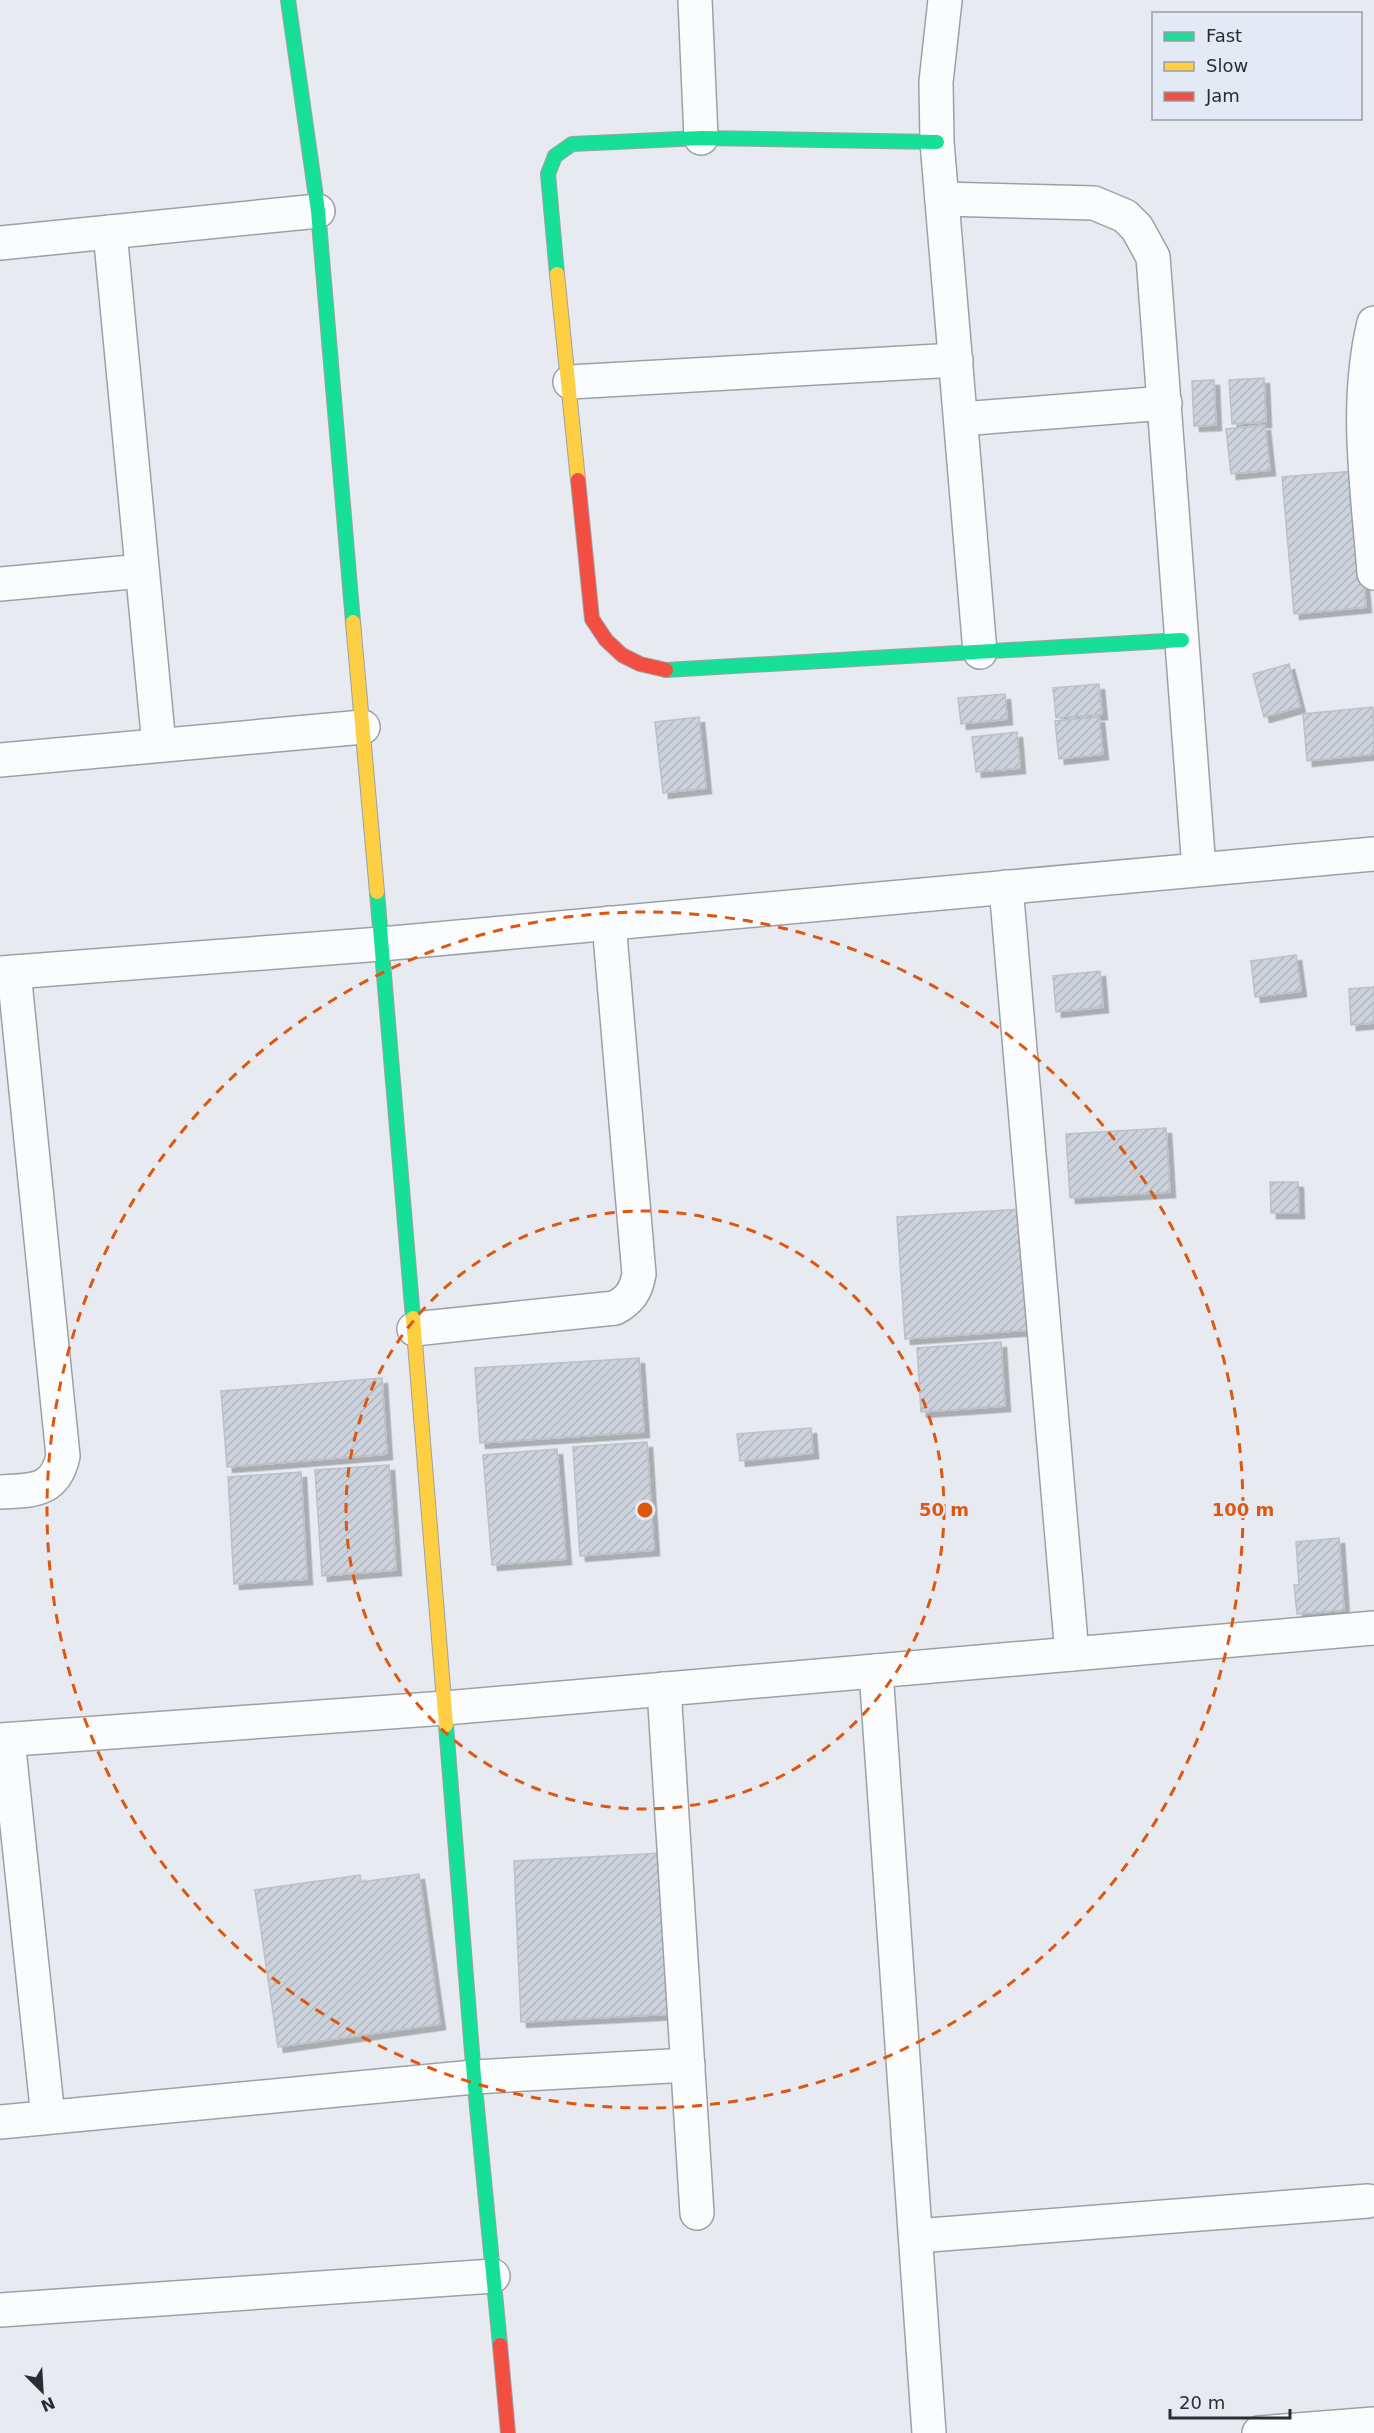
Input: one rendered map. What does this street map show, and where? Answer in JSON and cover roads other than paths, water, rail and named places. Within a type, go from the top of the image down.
[{"type":"street","points":[[288,0],[318,211],[446,1708],[474,2077],[508,2433]]},
{"type":"street","points":[[695,0],[701,138]]},
{"type":"street","points":[[945,0],[936,82],[937,142],[980,652]]},
{"type":"street","points":[[937,142],[701,138],[580,142],[566,146],[554,155],[548,168],[548,182],[570,382],[588,597],[592,619],[604,639],[621,656],[642,666],[665,670],[1182,640]]},
{"type":"street","points":[[942,199],[1094,203],[1125,216],[1146,242],[1153,258],[1199,869]]},
{"type":"street","points":[[0,243],[318,211]]},
{"type":"street","points":[[110,232],[159,746]]},
{"type":"street","points":[[1374,323],[1364,376],[1362,412],[1374,573]]},
{"type":"street","points":[[570,382],[956,360]]},
{"type":"street","points":[[961,419],[1165,404]]},
{"type":"street","points":[[0,584],[142,571]]},
{"type":"street","points":[[0,760],[363,727]]},
{"type":"street","points":[[0,1492],[36,1490],[50,1483],[60,1472],[63,1456],[7,972],[381,944],[1374,854]]},
{"type":"street","points":[[1006,887],[1072,1654]]},
{"type":"street","points":[[414,1329],[615,1308],[629,1299],[636,1287],[639,1274],[609,923]]},
{"type":"street","points":[[48,2117],[4,1740],[446,1708],[1374,1628]]},
{"type":"street","points":[[876,1671],[929,2433]]},
{"type":"street","points":[[664,1689],[698,2213]]},
{"type":"street","points":[[0,2122],[474,2077],[688,2065]]},
{"type":"street","points":[[916,2236],[1368,2201]]},
{"type":"street","points":[[0,2310],[494,2276]]},
{"type":"street","points":[[1259,2433],[1374,2424]]}]
